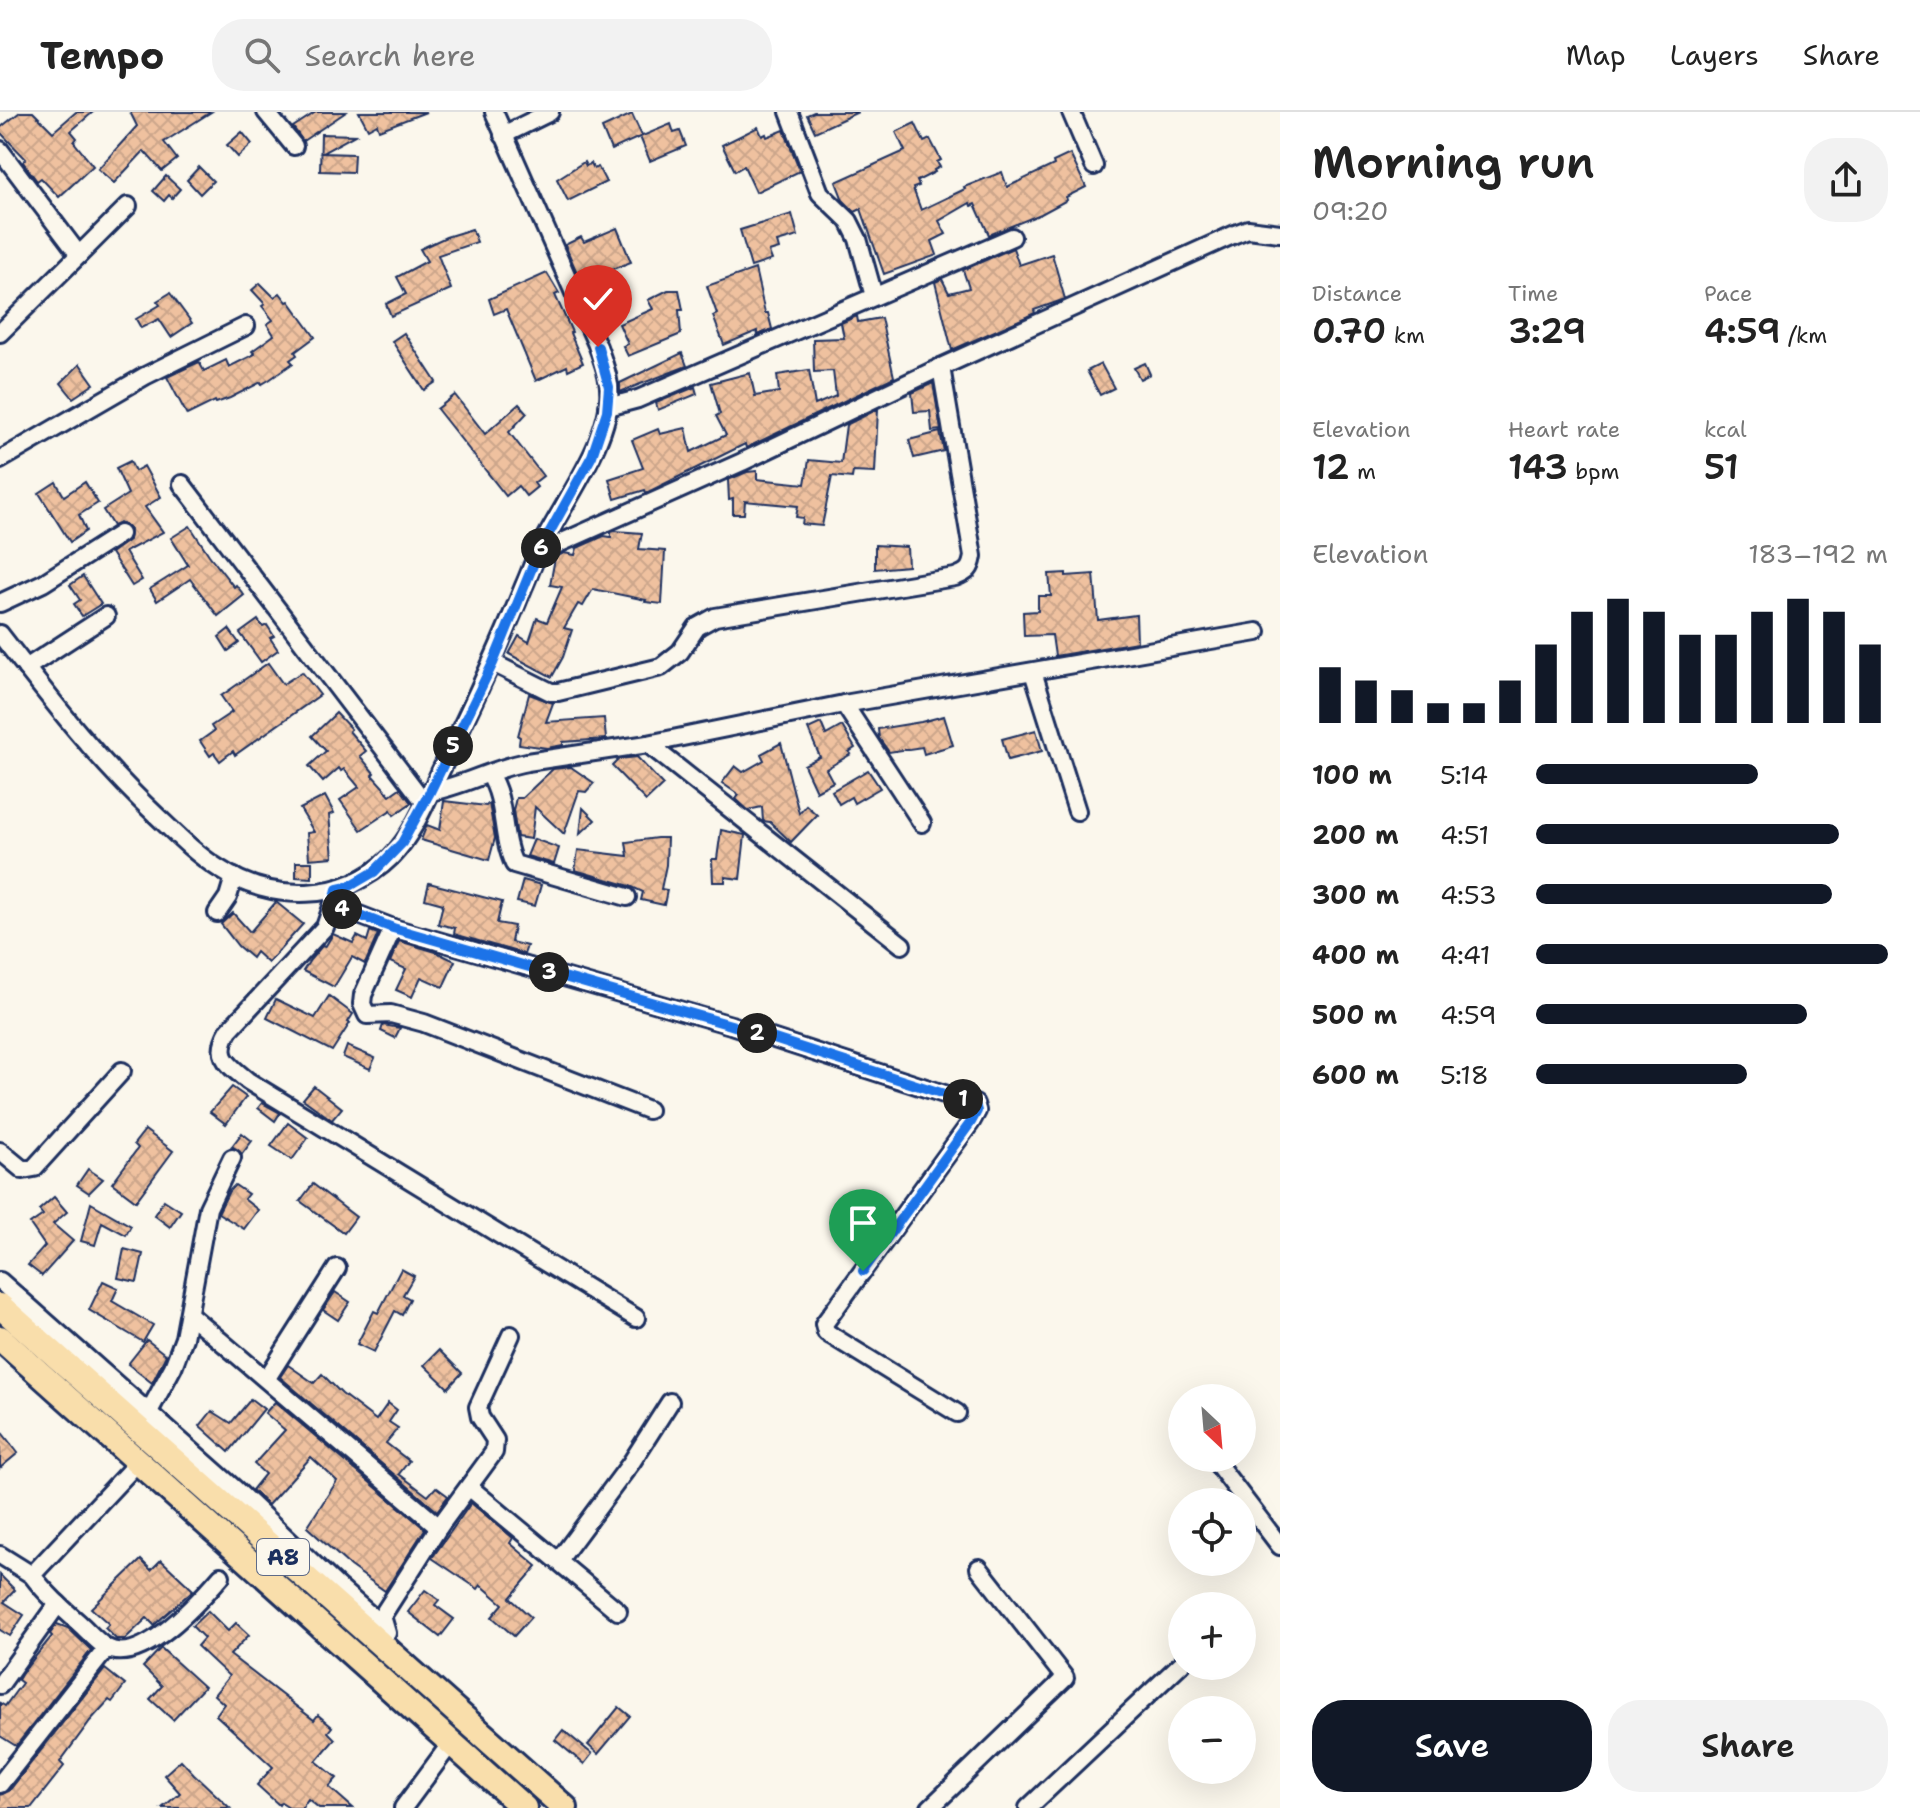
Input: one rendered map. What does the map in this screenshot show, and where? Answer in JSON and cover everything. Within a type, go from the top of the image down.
[{"type":"highway","name":"A8","points":[[0,1306],[144,1422],[400,1661],[565,1808]]},
{"type":"highway","name":"A8","points":[[0,1338],[524,1808]]},
{"type":"street","points":[[266,112],[294,146]]},
{"type":"street","points":[[494,112],[598,347],[609,387],[608,407],[592,456],[538,553],[493,663],[428,798],[392,855],[374,872],[335,897],[329,920],[315,941],[229,1030],[222,1048],[226,1062],[248,1081],[636,1318]]},
{"type":"street","points":[[503,135],[550,112]]},
{"type":"street","points":[[789,112],[820,193],[849,221],[858,239],[874,296]]},
{"type":"street","points":[[1071,112],[1094,166]]},
{"type":"street","points":[[0,150],[79,255]]},
{"type":"street","points":[[0,333],[128,206]]},
{"type":"street","points":[[538,553],[1248,229],[1280,233]]},
{"type":"street","points":[[608,407],[638,399],[1012,237]]},
{"type":"street","points":[[0,460],[145,376],[246,326]]},
{"type":"street","points":[[493,663],[542,688],[558,692],[661,667],[671,661],[697,627],[715,617],[955,577],[967,572],[973,556],[941,367]]},
{"type":"street","points":[[182,484],[428,798]]},
{"type":"street","points":[[0,603],[43,583],[120,534]]},
{"type":"street","points":[[26,668],[106,616]]},
{"type":"street","points":[[428,798],[509,765],[648,744],[844,704],[1257,632]]},
{"type":"street","points":[[0,634],[52,704],[122,784],[189,846],[219,869],[246,883],[297,894],[335,897],[393,928],[731,1025],[975,1104],[977,1111],[971,1122],[824,1324],[826,1332],[957,1413]]},
{"type":"street","points":[[1033,672],[1077,811]]},
{"type":"street","points":[[844,704],[922,823]]},
{"type":"street","points":[[648,744],[902,945]]},
{"type":"street","points":[[489,774],[498,788],[514,864],[627,897]]},
{"type":"street","points":[[217,913],[228,897],[234,877]]},
{"type":"street","points":[[393,928],[363,995],[362,1004],[367,1015],[391,1014],[424,1023],[648,1110]]},
{"type":"street","points":[[0,1151],[23,1170],[34,1168],[122,1071]]},
{"type":"street","points":[[144,1422],[173,1367],[184,1338],[208,1208],[232,1158]]},
{"type":"street","points":[[267,1378],[337,1268]]},
{"type":"street","points":[[0,1281],[144,1422],[236,1490],[385,1628],[396,1646],[400,1661]]},
{"type":"street","points":[[189,1314],[439,1527]]},
{"type":"street","points":[[385,1628],[382,1616],[439,1527],[496,1447],[478,1407],[511,1335]]},
{"type":"street","points":[[559,1560],[631,1463],[670,1402]]},
{"type":"street","points":[[32,1575],[138,1462]]},
{"type":"street","points":[[1224,1472],[1280,1546]]},
{"type":"street","points":[[469,1487],[618,1611]]},
{"type":"street","points":[[0,1555],[32,1575],[58,1604],[107,1648],[121,1652],[149,1642],[194,1607],[221,1576]]},
{"type":"street","points":[[930,1808],[1065,1678],[979,1568]]},
{"type":"street","points":[[0,1685],[58,1604]]},
{"type":"street","points":[[0,1784],[107,1648]]},
{"type":"street","points":[[1028,1808],[1168,1676]]},
{"type":"street","points":[[403,1808],[451,1743]]},
{"type":"building","points":[[20,112],[33,112],[53,132],[76,112],[93,112],[71,131],[77,138],[74,142],[93,166],[59,197],[41,178],[37,181],[23,162],[26,159],[0,132],[0,128]]},
{"type":"building","points":[[130,112],[211,112],[164,142],[177,159],[162,171],[144,151],[114,183],[98,169],[137,126]]},
{"type":"building","points":[[316,112],[346,112],[303,141],[293,127]]},
{"type":"building","points":[[359,112],[426,112],[379,130],[377,124],[368,129]]},
{"type":"building","points":[[814,112],[858,112],[815,132],[807,115]]},
{"type":"building","points":[[632,114],[642,136],[611,150],[602,128]]},
{"type":"building","points":[[915,123],[924,142],[930,139],[941,160],[937,162],[940,167],[935,172],[917,181],[919,186],[913,188],[921,210],[964,187],[1002,172],[1007,187],[1070,154],[1086,187],[1041,214],[989,235],[975,204],[971,206],[970,203],[939,221],[946,234],[932,241],[937,255],[884,274],[861,209],[855,212],[843,200],[836,182],[905,151],[896,132]]},
{"type":"building","points":[[671,124],[674,133],[680,131],[686,146],[650,161],[640,137]]},
{"type":"building","points":[[758,127],[762,136],[766,134],[767,137],[784,130],[800,171],[756,192],[744,166],[735,171],[722,145]]},
{"type":"building","points":[[242,132],[252,144],[238,157],[227,145]]},
{"type":"building","points":[[321,134],[355,135],[322,153],[354,154],[353,172],[320,171]]},
{"type":"building","points":[[584,162],[586,166],[591,163],[594,169],[598,167],[606,182],[568,201],[557,179]]},
{"type":"building","points":[[199,167],[213,181],[200,194],[187,180]]},
{"type":"building","points":[[166,176],[180,189],[164,201],[153,191]]},
{"type":"building","points":[[792,214],[798,236],[777,242],[779,249],[769,252],[772,260],[751,267],[740,230]]},
{"type":"building","points":[[617,228],[631,262],[600,274],[608,288],[605,293],[607,297],[591,305],[565,245],[581,237],[584,242]]},
{"type":"building","points":[[472,229],[477,242],[438,255],[451,289],[391,316],[386,304],[406,294],[397,277],[427,261],[420,249]]},
{"type":"building","points":[[1013,248],[1019,265],[1052,254],[1065,299],[1034,310],[1035,313],[952,350],[935,282],[942,279],[949,293],[969,288],[963,270]]},
{"type":"building","points":[[755,269],[772,329],[758,335],[757,331],[724,345],[713,316],[717,314],[707,286]]},
{"type":"building","points":[[547,273],[559,293],[555,295],[583,363],[568,370],[567,366],[536,381],[506,309],[494,314],[489,299]]},
{"type":"building","points":[[260,283],[274,297],[280,293],[289,301],[315,337],[295,352],[297,355],[290,360],[293,363],[269,380],[187,415],[167,377],[199,362],[204,371],[226,360],[229,367],[255,354],[252,351],[274,335],[267,324],[273,320],[262,306],[265,304],[252,290]]},
{"type":"building","points":[[668,290],[679,290],[683,310],[679,310],[681,334],[628,356],[623,346],[628,344],[619,324],[653,309],[648,300]]},
{"type":"building","points":[[170,293],[192,323],[171,337],[159,319],[141,328],[136,319],[160,305],[157,301]]},
{"type":"building","points":[[857,316],[858,322],[881,318],[894,377],[746,448],[745,444],[646,493],[645,490],[615,499],[609,479],[643,468],[632,440],[658,429],[660,434],[686,428],[691,452],[726,435],[716,416],[720,414],[711,383],[750,373],[755,396],[779,392],[777,375],[809,370],[815,405],[836,396],[833,371],[814,372],[813,339],[844,338],[841,323]]},
{"type":"building","points":[[404,333],[436,382],[424,390],[392,341]]},
{"type":"building","points":[[682,353],[687,366],[620,392],[620,383]]},
{"type":"building","points":[[1145,363],[1150,374],[1140,379],[1134,368]]},
{"type":"building","points":[[80,364],[94,384],[73,398],[61,383]]},
{"type":"building","points":[[1101,364],[1114,388],[1100,395],[1087,371]]},
{"type":"building","points":[[933,383],[941,430],[932,431],[930,411],[914,412],[912,393]]},
{"type":"building","points":[[695,387],[697,394],[658,410],[656,403]]},
{"type":"building","points":[[455,395],[485,434],[519,404],[527,413],[509,432],[543,476],[534,483],[537,487],[526,496],[518,486],[506,496],[437,409]]},
{"type":"building","points":[[878,409],[875,473],[853,472],[852,478],[832,476],[822,526],[802,524],[803,518],[796,517],[798,506],[745,501],[744,514],[733,514],[728,480],[757,471],[757,479],[805,484],[809,460],[841,463],[846,425]]},
{"type":"building","points":[[940,432],[944,451],[914,458],[909,440]]},
{"type":"building","points":[[130,461],[135,471],[144,466],[161,497],[145,507],[163,532],[125,552],[142,580],[132,586],[111,553],[129,540],[130,529],[120,523],[113,526],[103,510],[128,494],[116,468]]},
{"type":"building","points":[[56,482],[64,496],[85,482],[98,503],[79,515],[86,531],[70,542],[39,493]]},
{"type":"building","points":[[190,526],[234,587],[236,585],[244,595],[218,616],[190,579],[157,601],[150,589],[188,565],[171,538]]},
{"type":"building","points":[[611,532],[642,533],[639,549],[665,551],[662,604],[593,589],[583,606],[578,604],[564,628],[572,630],[552,677],[509,654],[519,636],[529,642],[537,618],[547,622],[562,587],[550,585],[555,558],[564,553],[575,555],[577,548],[604,536],[611,537]]},
{"type":"building","points":[[875,545],[907,547],[908,566],[875,569]]},
{"type":"building","points":[[1066,573],[1066,576],[1094,574],[1098,620],[1136,615],[1137,642],[1055,656],[1052,635],[1024,636],[1023,612],[1038,611],[1038,596],[1051,596],[1049,574]]},
{"type":"building","points":[[83,576],[101,604],[82,616],[74,604],[80,600],[70,585]]},
{"type":"building","points":[[258,620],[263,627],[267,625],[274,636],[270,638],[278,650],[261,662],[240,633]]},
{"type":"building","points":[[229,629],[239,643],[228,651],[219,637]]},
{"type":"building","points":[[268,663],[283,684],[302,672],[320,695],[235,755],[233,751],[220,761],[214,753],[210,756],[200,741],[214,731],[211,726],[232,712],[221,696]]},
{"type":"building","points":[[529,694],[553,703],[546,722],[604,718],[606,739],[563,742],[563,745],[547,748],[519,744],[518,736]]},
{"type":"building","points":[[336,713],[366,751],[360,756],[374,773],[372,775],[390,795],[400,788],[411,803],[394,815],[391,810],[361,830],[340,800],[359,787],[344,769],[341,771],[339,768],[323,782],[309,766],[326,751],[312,736]]},
{"type":"building","points":[[944,716],[953,745],[924,754],[922,747],[889,752],[879,738],[878,729]]},
{"type":"building","points":[[821,723],[826,735],[842,726],[855,748],[849,752],[851,754],[826,769],[833,782],[816,791],[804,765],[820,757],[808,729]]},
{"type":"building","points":[[1036,730],[1042,751],[1008,760],[1002,739]]},
{"type":"building","points":[[781,743],[799,813],[806,805],[817,815],[791,842],[770,822],[763,821],[762,807],[748,810],[736,799],[739,795],[722,783],[735,766],[743,772],[764,760],[761,754]]},
{"type":"building","points":[[637,757],[663,785],[646,801],[612,766],[619,759]]},
{"type":"building","points":[[571,767],[594,783],[586,792],[579,791],[564,834],[535,807],[531,839],[517,837],[513,810],[516,798],[522,798],[553,769]]},
{"type":"building","points":[[868,770],[880,788],[854,803],[851,797],[839,804],[832,791]]},
{"type":"building","points":[[325,796],[334,813],[329,815],[333,857],[309,859],[307,833],[314,832],[300,809]]},
{"type":"building","points":[[444,801],[486,806],[489,803],[495,838],[489,860],[421,840],[427,825],[440,830]]},
{"type":"building","points":[[583,808],[595,820],[580,834]]},
{"type":"building","points":[[721,830],[745,835],[740,879],[725,877],[725,882],[713,882],[712,859],[717,859]]},
{"type":"building","points":[[667,838],[661,889],[667,890],[664,905],[641,900],[643,892],[630,886],[575,870],[578,850],[628,856],[626,842]]},
{"type":"building","points":[[534,839],[559,848],[554,864],[527,856]]},
{"type":"building","points":[[296,862],[312,862],[312,878],[296,877]]},
{"type":"building","points":[[523,880],[541,885],[535,906],[517,902]]},
{"type":"building","points":[[429,883],[502,902],[497,923],[514,926],[511,942],[527,946],[524,954],[454,934],[455,928],[438,924],[443,904],[425,899]]},
{"type":"building","points":[[276,902],[303,924],[268,963],[256,952],[252,958],[221,924],[233,913],[250,932]]},
{"type":"building","points":[[370,931],[378,934],[365,964],[352,957],[334,987],[303,971],[333,934],[353,943],[357,936],[367,941]]},
{"type":"building","points":[[399,941],[455,961],[443,987],[421,977],[412,997],[396,990],[406,969],[390,962]]},
{"type":"building","points":[[329,996],[353,1014],[332,1051],[267,1018],[276,999],[315,1018]]},
{"type":"building","points":[[383,1025],[400,1028],[395,1038],[381,1031]]},
{"type":"building","points":[[347,1046],[375,1058],[370,1069],[343,1057]]},
{"type":"building","points":[[314,1086],[342,1108],[332,1120],[303,1099]]},
{"type":"building","points":[[232,1087],[246,1097],[226,1124],[210,1112]]},
{"type":"building","points":[[262,1103],[280,1113],[275,1121],[258,1108]]},
{"type":"building","points":[[288,1123],[308,1138],[292,1160],[271,1146]]},
{"type":"building","points":[[145,1130],[173,1151],[136,1201],[112,1183],[138,1148],[134,1144]]},
{"type":"building","points":[[242,1133],[252,1141],[242,1154],[232,1146]]},
{"type":"building","points":[[88,1169],[103,1179],[89,1193],[77,1185]]},
{"type":"building","points":[[313,1184],[356,1217],[344,1233],[300,1201]]},
{"type":"building","points":[[235,1185],[248,1194],[244,1199],[258,1210],[244,1229],[218,1213]]},
{"type":"building","points":[[54,1197],[67,1212],[53,1224],[73,1241],[42,1276],[28,1265],[45,1246],[30,1224],[43,1215],[39,1210]]},
{"type":"building","points":[[164,1200],[181,1211],[170,1227],[154,1215]]},
{"type":"building","points":[[91,1203],[131,1226],[126,1235],[102,1222],[95,1245],[81,1241]]},
{"type":"building","points":[[124,1249],[143,1254],[137,1282],[118,1278]]},
{"type":"building","points":[[401,1269],[414,1276],[403,1295],[410,1299],[402,1315],[395,1311],[374,1352],[357,1344],[374,1311],[378,1313]]},
{"type":"building","points":[[103,1281],[118,1288],[112,1301],[153,1325],[143,1342],[89,1310]]},
{"type":"building","points":[[335,1292],[350,1302],[338,1320],[323,1310]]},
{"type":"building","points":[[147,1340],[166,1355],[152,1383],[128,1364]]},
{"type":"building","points":[[439,1350],[462,1373],[448,1388],[424,1365]]},
{"type":"building","points":[[288,1365],[314,1383],[322,1374],[376,1420],[388,1403],[397,1410],[389,1422],[398,1428],[386,1443],[409,1461],[399,1474],[428,1496],[436,1487],[448,1496],[437,1511],[280,1377]]},
{"type":"building","points":[[251,1399],[264,1409],[229,1452],[200,1426],[212,1411],[231,1423]]},
{"type":"building","points":[[275,1402],[425,1529],[385,1591],[350,1566],[307,1527],[337,1481],[311,1457],[268,1505],[252,1490],[265,1474],[254,1464],[285,1430],[265,1413]]},
{"type":"building","points":[[0,1430],[18,1453],[0,1468]]},
{"type":"building","points":[[471,1503],[513,1538],[510,1543],[537,1566],[510,1598],[531,1617],[514,1636],[492,1617],[503,1604],[481,1585],[478,1589],[432,1558]]},
{"type":"building","points":[[141,1560],[151,1570],[161,1560],[193,1590],[154,1625],[147,1618],[125,1639],[116,1639],[105,1628],[109,1624],[91,1608]]},
{"type":"building","points":[[0,1575],[15,1590],[4,1602],[24,1615],[10,1636],[0,1630]]},
{"type":"building","points":[[425,1590],[439,1600],[435,1605],[454,1619],[440,1637],[408,1612]]},
{"type":"building","points":[[208,1611],[228,1631],[236,1623],[249,1635],[230,1655],[314,1720],[318,1715],[332,1727],[328,1732],[335,1739],[316,1761],[337,1778],[329,1787],[353,1808],[319,1808],[308,1799],[302,1808],[291,1808],[281,1802],[279,1805],[257,1785],[273,1767],[216,1715],[224,1704],[214,1695],[229,1676],[197,1646],[204,1638],[192,1626]]},
{"type":"building","points":[[57,1624],[68,1628],[91,1650],[16,1746],[0,1736],[0,1703],[5,1706],[22,1683],[18,1680],[22,1673],[52,1636],[50,1634]]},
{"type":"building","points":[[161,1648],[204,1687],[173,1720],[150,1699],[162,1686],[143,1667]]},
{"type":"building","points":[[105,1669],[125,1685],[112,1702],[109,1700],[90,1721],[60,1762],[64,1766],[31,1808],[0,1808],[0,1795],[9,1791]]},
{"type":"building","points":[[619,1707],[630,1716],[598,1754],[588,1745]]},
{"type":"building","points":[[563,1730],[592,1754],[584,1764],[555,1740]]},
{"type":"building","points":[[181,1760],[230,1808],[162,1808],[180,1793],[164,1775]]},
{"type":"route","points":[[598,347],[606,371],[609,400],[592,456],[538,553],[493,663],[402,843],[374,872],[350,886],[337,889],[333,905],[393,928],[731,1025],[975,1104],[977,1111],[971,1122],[863,1271]]}]
